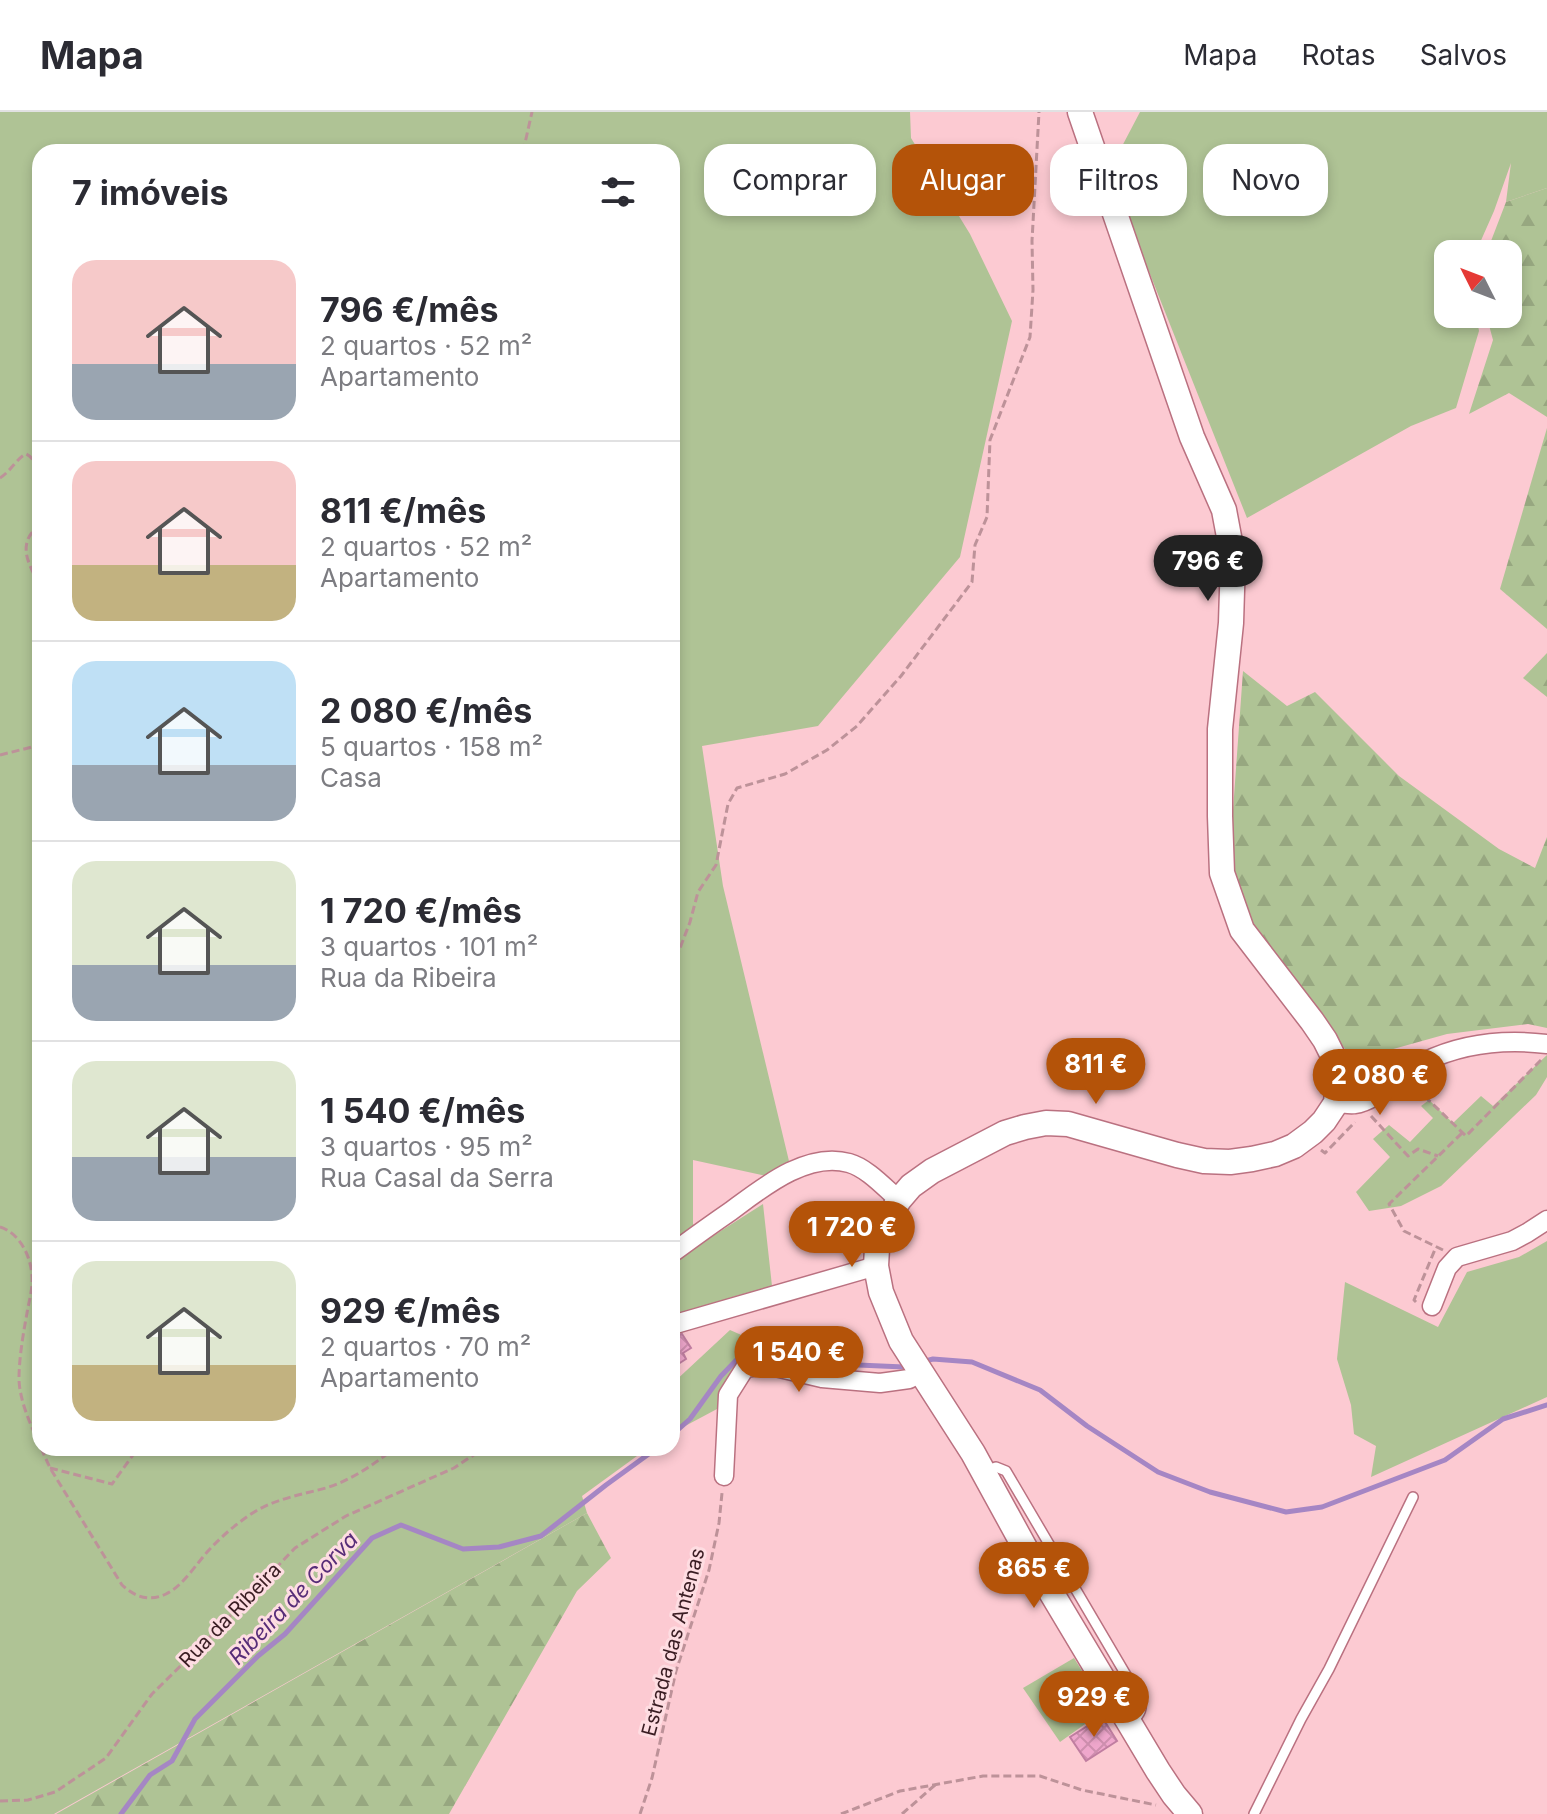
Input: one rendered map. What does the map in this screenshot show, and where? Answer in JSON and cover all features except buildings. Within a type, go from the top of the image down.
[{"type":"street","points":[[1080,112],[1192,437],[1224,510],[1233,558],[1231,623],[1220,729],[1222,873],[1242,930],[1325,1040],[1353,1106]]},
{"type":"street","points":[[1188,1812],[1130,1725],[983,1472],[901,1341],[881,1292],[876,1266],[877,1248],[885,1225],[911,1186],[932,1171],[1005,1133],[1025,1127],[1046,1123],[1068,1124],[1204,1161],[1252,1159],[1294,1146],[1324,1121],[1374,1097],[1406,1072],[1447,1052],[1511,1041],[1547,1044]]},
{"type":"street","points":[[1337,1072],[1406,1072]]},
{"type":"street","points":[[680,1247],[776,1178],[817,1163],[849,1163],[899,1200]]},
{"type":"street","points":[[1432,1306],[1447,1268],[1457,1257],[1512,1241],[1547,1220]]},
{"type":"street","points":[[680,1323],[876,1266]]},
{"type":"street","points":[[724,1476],[728,1395],[745,1368],[767,1365],[822,1378],[880,1383],[909,1379],[921,1373]]},
{"type":"lane","points":[[1254,1814],[1413,1497]]},
{"type":"path","points":[[525,144],[532,112]]},
{"type":"path","points":[[680,948],[698,892],[716,865],[728,804],[737,788],[785,774],[827,750],[857,726],[901,676],[972,582],[975,545],[987,517],[990,440],[1030,337],[1033,200],[1039,112]]},
{"type":"path","points":[[0,478],[22,455],[32,459]]},
{"type":"path","points":[[32,534],[28,539],[26,557],[32,567]]},
{"type":"path","points":[[0,755],[32,747]]},
{"type":"path","points":[[1429,1100],[1466,1136],[1547,1055]]},
{"type":"path","points":[[1305,1138],[1325,1153],[1353,1106],[1408,1156],[1418,1149],[1438,1156]]},
{"type":"path","points":[[1457,1257],[1404,1231],[1389,1204],[1462,1133]]},
{"type":"path","points":[[0,1227],[21,1243],[32,1273]]},
{"type":"path","points":[[32,1285],[22,1342],[19,1383],[32,1423]]},
{"type":"path","points":[[45,1456],[122,1585],[141,1598],[169,1593],[230,1529],[254,1512],[278,1500],[351,1478],[383,1456]]},
{"type":"path","points":[[50,1468],[112,1484],[132,1456]]},
{"type":"path","name":"Rua da Ribeira","points":[[0,1801],[28,1800],[55,1792],[106,1758],[152,1694],[295,1548],[346,1516],[454,1468],[472,1456]]},
{"type":"path","name":"Estrada das Antenas","points":[[640,1814],[652,1778],[676,1671],[709,1570],[719,1523],[724,1476]]},
{"type":"path","points":[[841,1814],[900,1791],[983,1776],[1040,1776],[1082,1790],[1188,1812]]},
{"type":"path","points":[[902,1814],[935,1785]]},
{"type":"green space","points":[[0,112],[910,112],[911,138],[915,144],[892,144],[892,216],[959,216],[1012,321],[960,557],[818,726],[702,746],[723,886],[794,1182],[693,1160],[693,1224],[705,1241],[763,1204],[772,1286],[729,1298],[680,1319],[680,144],[32,144],[32,1456],[637,1456],[582,1496],[587,1513],[54,1814],[0,1814]]},
{"type":"green space","points":[[1140,112],[1547,112],[1547,188],[1506,202],[1511,163],[1481,240],[1434,240],[1434,328],[1478,328],[1479,331],[1456,408],[1411,426],[1247,518],[1127,216],[1187,216],[1187,144],[1123,144]]},
{"type":"green space","points":[[1547,188],[1547,417],[1509,393],[1469,414],[1493,340],[1490,328],[1522,328],[1522,240],[1491,240],[1506,202]]},
{"type":"green space","points":[[1547,428],[1547,629],[1500,589]]},
{"type":"green space","points":[[1547,653],[1547,697],[1523,678]]},
{"type":"green space","points":[[1243,671],[1287,706],[1315,692],[1399,776],[1499,849],[1535,868],[1547,837],[1547,1028],[1528,1024],[1447,1034],[1354,1060],[1245,923],[1230,852]]},
{"type":"green space","points":[[1547,1055],[1547,1077],[1536,1095],[1441,1186],[1401,1206],[1369,1211],[1356,1192],[1390,1157],[1373,1139],[1389,1125],[1410,1142],[1433,1118],[1421,1106],[1429,1100],[1453,1123],[1481,1096],[1493,1106]]},
{"type":"green space","points":[[1547,1241],[1547,1397],[1371,1477],[1376,1446],[1354,1434],[1351,1405],[1337,1359],[1345,1282],[1438,1327],[1467,1272],[1519,1257]]},
{"type":"green space","points":[[730,1330],[755,1341],[726,1382],[717,1409],[680,1429],[680,1377]]},
{"type":"green space","points":[[587,1513],[611,1558],[577,1591],[449,1814],[56,1814]]},
{"type":"green space","points":[[1074,1658],[1106,1709],[1060,1742],[1023,1688]]},
{"type":"waterway","name":"Ribeira de Corva","points":[[680,1428],[721,1376],[748,1348],[812,1363],[909,1366]]},
{"type":"waterway","points":[[922,1362],[933,1359],[972,1362],[1040,1390],[1087,1426],[1158,1472],[1210,1492],[1286,1512],[1322,1507],[1445,1460],[1503,1419],[1547,1405]]},
{"type":"waterway","name":"Ribeira de Corva","points":[[121,1814],[150,1775],[172,1761],[195,1719],[258,1656],[285,1634],[372,1538],[401,1525],[463,1549],[499,1547],[541,1536],[646,1456]]}]
